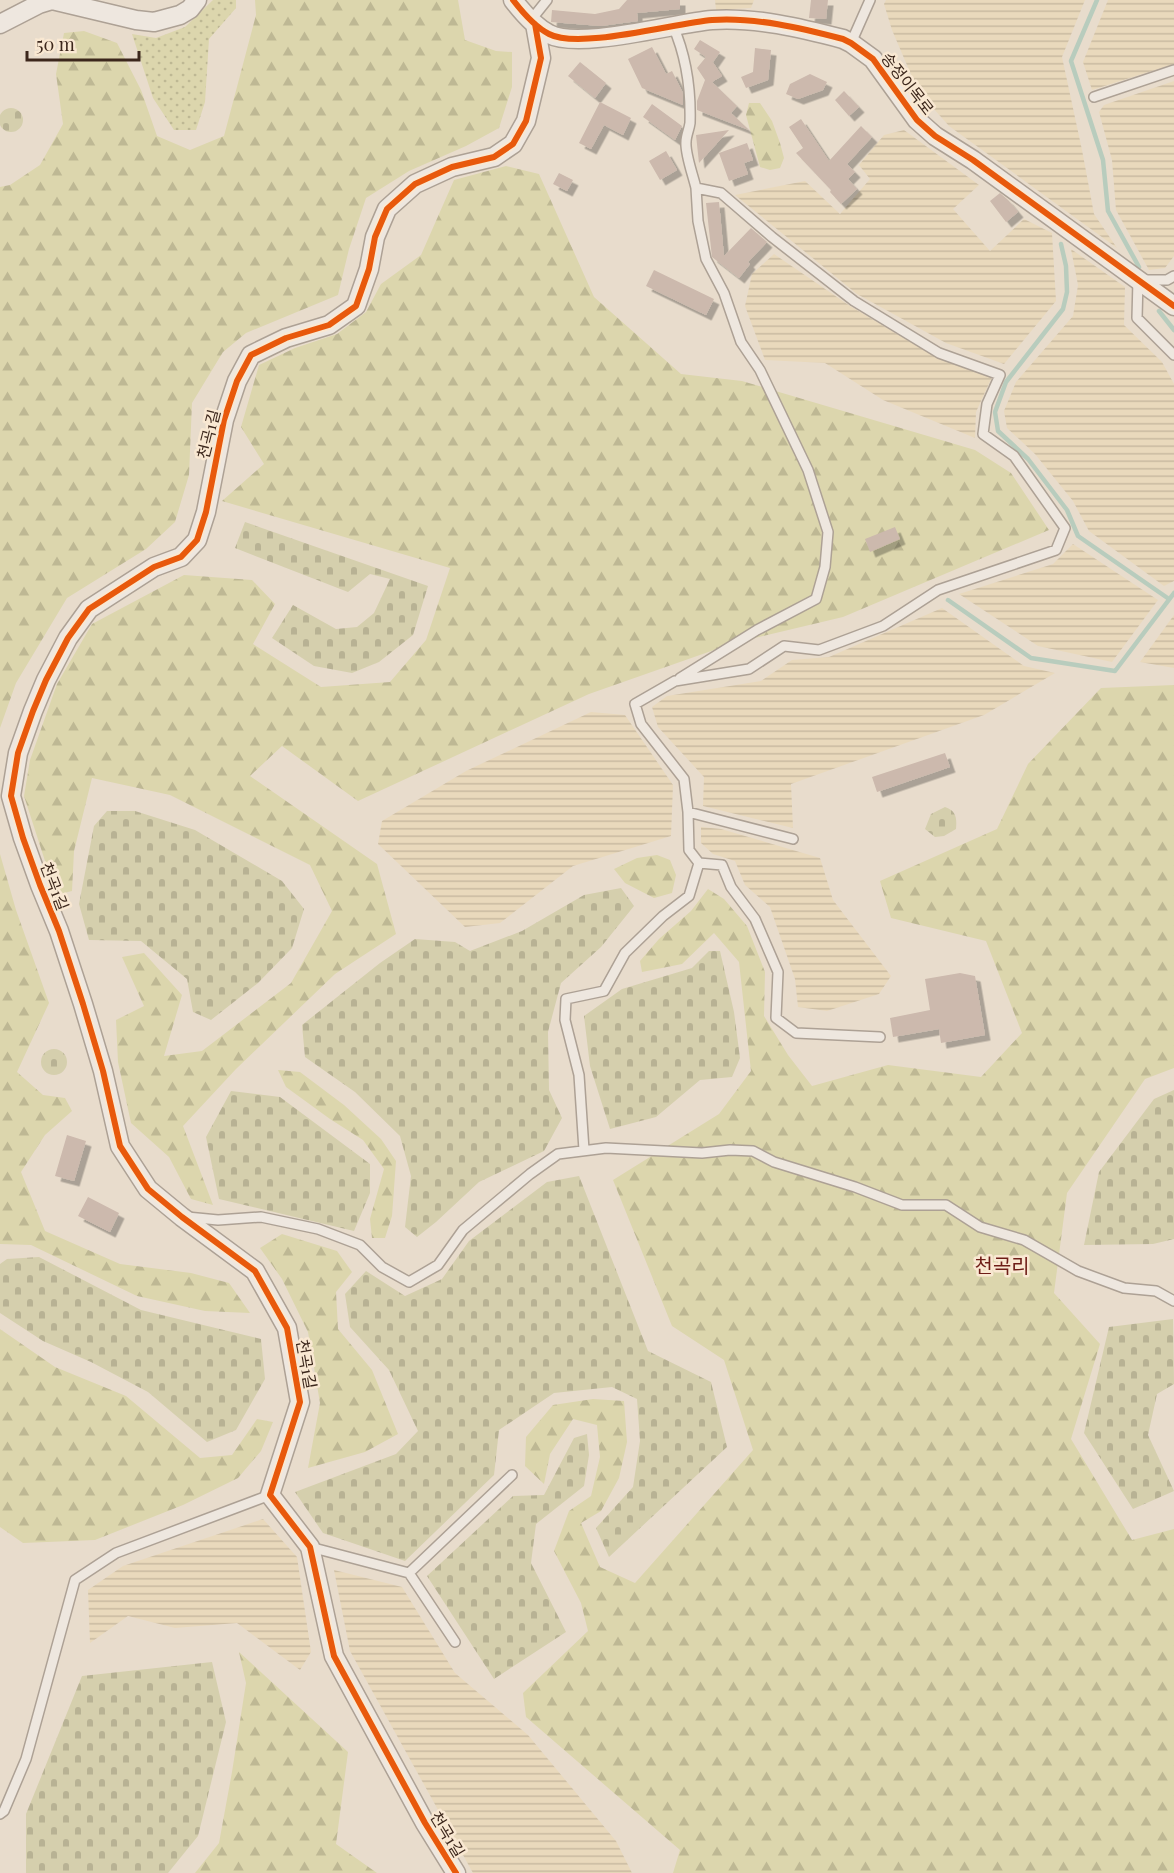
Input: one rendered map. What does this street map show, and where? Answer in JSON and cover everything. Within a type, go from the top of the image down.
[{"type":"street","points":[[0,24],[39,4],[52,0],[136,20],[154,22],[180,15],[190,9],[197,0]]},
{"type":"street","name":"송정이목로","points":[[513,0],[533,22],[551,35],[571,38],[592,38],[711,21],[736,20],[816,32],[851,43],[873,59],[917,120],[935,136],[973,160],[1174,306]]},
{"type":"street","name":"천곡1길","points":[[456,1873],[425,1823],[334,1656],[310,1547],[270,1495],[300,1402],[287,1328],[255,1271],[148,1189],[120,1146],[103,1071],[83,1004],[59,931],[23,838],[11,796],[18,753],[33,711],[68,638],[89,609],[154,567],[181,558],[197,540],[206,512],[224,420],[237,381],[251,355],[286,338],[329,325],[356,306],[369,268],[375,237],[387,209],[415,184],[453,167],[494,158],[513,144],[526,121],[541,58],[533,22]]},
{"type":"lane","points":[[533,22],[547,0]]},
{"type":"lane","points":[[851,43],[870,0]]},
{"type":"lane","points":[[673,26],[679,39],[690,84],[690,125],[686,143],[696,188],[698,221],[706,259],[724,293],[741,342],[760,370],[808,470],[828,532],[825,567],[816,599],[757,630],[635,704],[641,724],[684,779],[689,850],[699,863],[722,865],[731,887],[755,919],[778,972],[776,1018],[796,1033],[880,1037]]},
{"type":"lane","points":[[1094,97],[1174,70]]},
{"type":"lane","points":[[675,681],[749,669],[784,646],[819,650],[882,626],[938,591],[1056,550],[1065,528],[1014,456],[983,434],[987,404],[1000,375],[939,353],[854,301],[772,237],[721,193],[696,188]]},
{"type":"lane","points":[[1174,276],[1167,280],[1138,280],[1137,318],[1174,355]]},
{"type":"lane","points":[[688,812],[793,840]]},
{"type":"lane","points":[[584,1150],[579,1075],[565,1020],[566,999],[604,991],[625,953],[663,916],[689,896],[699,863]]},
{"type":"lane","points":[[182,1217],[218,1220],[261,1217],[318,1229],[360,1245],[382,1267],[409,1282],[438,1265],[463,1230],[530,1174],[558,1154],[606,1148],[702,1153],[730,1150],[753,1151],[774,1162],[855,1187],[902,1205],[946,1205],[980,1227],[1024,1240],[1078,1271],[1124,1288],[1156,1291],[1174,1301]]},
{"type":"lane","points":[[409,1573],[512,1475]]},
{"type":"lane","points":[[0,1814],[4,1811],[26,1759],[75,1580],[116,1553],[270,1495]]},
{"type":"lane","points":[[310,1547],[409,1573],[455,1642]]},
{"type":"shaded area","points":[[715,0],[754,0],[751,8],[716,10]]},
{"type":"shaded area","points":[[886,0],[1085,0],[1062,57],[1094,214],[1117,248],[949,126],[918,91],[892,30],[884,4]]},
{"type":"shaded area","points":[[1108,0],[1174,0],[1174,64],[1092,90],[1083,62]]},
{"type":"shaded area","points":[[1174,81],[1174,256],[1165,268],[1149,270],[1116,210],[1112,160],[1099,112],[1104,105]]},
{"type":"shaded area","points":[[904,130],[979,185],[953,209],[990,251],[1024,219],[1052,233],[1056,301],[1004,364],[946,343],[857,294],[735,195],[805,181],[840,214],[870,179],[859,165],[884,135]]},
{"type":"shaded area","points":[[1071,249],[1125,287],[1124,325],[1162,362],[1174,384],[1174,581],[1164,586],[1089,531],[1073,501],[1035,454],[1007,428],[1004,411],[1016,382],[1073,316],[1078,285]]},
{"type":"shaded area","points":[[774,254],[850,306],[937,358],[992,377],[976,412],[975,438],[883,400],[825,363],[765,360],[745,306],[752,274]]},
{"type":"shaded area","points":[[1073,544],[1158,600],[1112,662],[1038,646],[959,594],[1053,564]]},
{"type":"shaded area","points":[[942,608],[1024,666],[1055,673],[984,715],[791,784],[793,828],[703,806],[704,777],[658,727],[652,707],[667,696],[761,681],[792,660],[829,657]]},
{"type":"shaded area","points":[[1174,615],[1174,668],[1140,662]]},
{"type":"shaded area","points":[[591,712],[625,715],[673,785],[671,836],[573,866],[500,923],[465,927],[378,844],[382,821],[466,771]]},
{"type":"shaded area","points":[[701,827],[721,829],[820,858],[833,900],[891,976],[879,994],[827,1011],[798,1007],[795,979],[770,907],[745,885],[735,861],[713,854],[701,843]]},
{"type":"shaded area","points":[[263,1519],[297,1557],[311,1652],[300,1670],[237,1623],[175,1628],[128,1616],[90,1643],[88,1590],[123,1566]]},
{"type":"shaded area","points":[[334,1570],[402,1587],[455,1673],[528,1735],[616,1841],[632,1873],[473,1873],[350,1651]]},
{"type":"green space","points":[[213,0],[236,0],[236,8],[209,39],[205,102],[196,130],[174,130],[153,98],[132,34],[156,38],[185,27]]},
{"type":"green space","points":[[255,0],[458,0],[465,40],[496,51],[512,52],[512,87],[499,128],[466,146],[409,171],[366,198],[349,249],[338,295],[246,333],[223,352],[192,403],[189,475],[175,522],[146,549],[67,598],[16,683],[0,728],[0,187],[10,185],[40,165],[63,124],[56,74],[64,33],[84,31],[117,43],[141,90],[157,136],[190,150],[224,136],[256,15]]},
{"type":"green space","points":[[749,103],[760,103],[772,121],[784,158],[780,168],[770,170],[760,167],[746,115]]},
{"type":"green space","points":[[6,108],[16,108],[23,115],[23,125],[16,132],[6,132],[-1,125],[-1,115]]},
{"type":"green space","points":[[506,166],[539,174],[594,297],[681,374],[742,381],[975,450],[1011,473],[1049,530],[843,617],[734,643],[589,694],[358,801],[282,746],[250,776],[377,864],[396,934],[335,974],[236,1069],[183,1126],[213,1205],[191,1199],[169,1157],[131,1123],[118,1062],[116,1020],[144,1006],[122,957],[144,953],[182,995],[164,1056],[202,1051],[291,983],[332,911],[310,865],[170,795],[92,778],[74,851],[72,891],[56,895],[24,796],[30,760],[57,684],[92,624],[184,575],[252,580],[275,604],[253,644],[321,687],[390,682],[426,640],[450,568],[222,501],[264,464],[241,427],[259,365],[295,348],[337,334],[366,312],[381,284],[421,255],[454,180]]},
{"type":"green space","points":[[245,522],[428,586],[413,635],[379,662],[352,673],[314,666],[272,638],[293,605],[336,629],[357,627],[374,613],[390,579],[370,574],[348,592],[235,548]]},
{"type":"green space","points":[[1174,685],[1174,1068],[1145,1079],[1067,1193],[1054,1293],[1100,1344],[1071,1439],[1132,1540],[1174,1529],[1174,1873],[673,1873],[680,1850],[526,1717],[523,1693],[588,1631],[581,1603],[554,1551],[569,1511],[591,1496],[600,1457],[597,1425],[573,1419],[550,1454],[544,1484],[525,1466],[526,1437],[553,1405],[593,1399],[624,1401],[627,1442],[619,1478],[601,1511],[581,1523],[600,1567],[635,1583],[753,1450],[724,1360],[672,1326],[613,1180],[719,1114],[751,1071],[739,962],[714,933],[682,964],[642,972],[640,961],[659,939],[691,911],[708,889],[724,899],[747,926],[765,972],[764,1016],[788,1055],[812,1086],[888,1065],[981,1077],[1022,1033],[986,941],[891,918],[880,881],[997,829],[1028,764],[1101,688]]},
{"type":"green space","points":[[945,807],[952,810],[955,815],[956,829],[944,836],[935,837],[925,829],[931,814]]},
{"type":"green space","points":[[107,811],[135,811],[195,830],[282,881],[304,909],[292,948],[258,983],[211,1020],[193,1012],[187,979],[141,941],[89,940],[79,904],[94,826]]},
{"type":"green space","points":[[0,854],[16,910],[49,1003],[17,1072],[43,1095],[65,1098],[72,1111],[45,1135],[21,1172],[45,1231],[120,1264],[191,1273],[229,1283],[250,1313],[205,1311],[137,1296],[31,1245],[0,1244]]},
{"type":"green space","points":[[657,855],[670,860],[676,875],[672,893],[654,898],[625,883],[614,869],[637,858]]},
{"type":"green space","points":[[621,888],[634,906],[601,947],[561,983],[548,1032],[549,1090],[562,1118],[544,1151],[479,1182],[417,1237],[405,1227],[411,1176],[400,1136],[355,1092],[305,1057],[302,1025],[380,963],[415,939],[455,942],[470,951],[522,931],[584,895]]},
{"type":"green space","points":[[709,951],[720,951],[734,1012],[740,1058],[732,1077],[700,1080],[656,1117],[610,1129],[590,1066],[584,1016],[622,989],[692,968]]},
{"type":"green space","points":[[54,1049],[63,1053],[67,1062],[63,1071],[54,1075],[45,1071],[41,1062],[45,1053]]},
{"type":"green space","points":[[278,1070],[300,1072],[344,1105],[381,1139],[396,1161],[392,1216],[385,1238],[372,1238],[370,1219],[384,1169],[363,1140],[286,1087]]},
{"type":"green space","points":[[1174,1090],[1174,1239],[1153,1244],[1084,1245],[1099,1172],[1154,1099]]},
{"type":"green space","points":[[231,1091],[280,1097],[370,1164],[370,1193],[354,1231],[219,1199],[206,1137]]},
{"type":"green space","points":[[579,1176],[648,1351],[711,1382],[727,1447],[609,1557],[596,1528],[633,1487],[640,1441],[637,1399],[612,1387],[554,1393],[499,1430],[494,1475],[405,1561],[323,1533],[295,1492],[396,1454],[418,1431],[389,1370],[350,1327],[345,1294],[366,1271],[405,1296],[442,1279],[469,1241],[547,1182]]},
{"type":"green space","points":[[282,1234],[337,1251],[352,1272],[336,1292],[338,1329],[372,1370],[398,1434],[365,1452],[308,1468],[320,1403],[308,1332],[282,1279],[260,1248]]},
{"type":"green space","points":[[39,1257],[141,1310],[261,1339],[265,1379],[236,1430],[207,1442],[148,1392],[91,1362],[43,1341],[0,1313],[0,1264],[7,1259]]},
{"type":"green space","points":[[1173,1319],[1174,1384],[1157,1394],[1148,1435],[1174,1491],[1133,1509],[1084,1433],[1109,1327]]},
{"type":"green space","points":[[0,1329],[55,1367],[126,1396],[200,1458],[232,1455],[257,1419],[273,1422],[261,1451],[238,1478],[183,1505],[95,1540],[23,1543],[0,1527]]},
{"type":"green space","points":[[587,1434],[589,1455],[584,1486],[536,1524],[531,1563],[566,1632],[494,1679],[427,1576],[513,1496],[544,1495],[574,1438]]},
{"type":"green space","points":[[239,1652],[348,1752],[336,1844],[377,1873],[195,1873],[219,1843],[246,1683]]},
{"type":"green space","points":[[212,1662],[226,1722],[198,1836],[168,1873],[26,1873],[26,1814],[82,1676]]},
{"type":"building","points":[[627,0],[680,0],[680,9],[637,13],[638,21],[601,26],[551,22],[552,10],[595,14],[619,9]]},
{"type":"building","points":[[811,0],[828,0],[826,19],[809,18]]},
{"type":"building","points":[[700,40],[720,52],[712,61],[722,76],[712,82],[737,106],[731,113],[749,130],[697,110],[697,101],[705,80],[697,68],[706,57],[694,49]]},
{"type":"building","points":[[652,47],[666,74],[672,71],[683,93],[683,105],[642,88],[628,59]]},
{"type":"building","points":[[755,48],[771,50],[768,80],[746,88],[741,77],[753,72]]},
{"type":"building","points":[[580,62],[606,83],[595,98],[568,76]]},
{"type":"building","points":[[810,74],[827,82],[823,90],[798,99],[786,94],[790,84]]},
{"type":"building","points":[[844,91],[859,107],[849,116],[835,100]]},
{"type":"building","points":[[600,102],[631,118],[623,135],[604,125],[591,149],[579,143]]},
{"type":"building","points":[[652,104],[682,126],[675,140],[643,117]]},
{"type":"building","points":[[801,119],[829,161],[861,126],[872,137],[847,164],[855,172],[848,179],[857,189],[841,204],[796,153],[803,148],[789,127]]},
{"type":"building","points":[[729,130],[699,163],[696,135]]},
{"type":"building","points":[[747,143],[753,160],[744,163],[748,174],[729,181],[719,153]]},
{"type":"building","points":[[666,151],[677,170],[660,180],[649,161]]},
{"type":"building","points":[[559,173],[573,180],[567,191],[553,184]]},
{"type":"building","points":[[1000,193],[1018,212],[1006,222],[990,201]]},
{"type":"building","points":[[719,202],[724,256],[751,228],[767,242],[748,262],[750,264],[739,278],[712,257],[706,203]]},
{"type":"building","points":[[654,270],[714,299],[706,315],[646,286]]},
{"type":"building","points":[[895,527],[900,539],[870,552],[865,539]]},
{"type":"building","points":[[945,753],[950,767],[877,792],[872,777]]},
{"type":"building","points":[[960,973],[975,976],[985,1035],[941,1043],[939,1029],[893,1037],[890,1018],[930,1010],[925,979]]},
{"type":"building","points":[[67,1135],[86,1141],[74,1181],[55,1176]]},
{"type":"building","points":[[88,1197],[119,1213],[110,1232],[78,1216]]},
{"type":"waterway","points":[[1097,0],[1071,61],[1103,160],[1108,211],[1139,267]]},
{"type":"waterway","points":[[1061,244],[1066,266],[1067,292],[1063,309],[1006,382],[995,412],[998,431],[1028,459],[1067,510],[1078,536],[1169,599]]},
{"type":"waterway","points":[[1159,311],[1174,330]]},
{"type":"waterway","points":[[948,600],[1031,658],[1115,671],[1174,593]]},
{"type":"cycle path","points":[[513,0],[539,28],[563,38],[604,37],[712,20],[745,20],[778,24],[843,39],[873,59],[917,120],[935,136],[973,160],[1174,306]]},
{"type":"cycle path","points":[[456,1873],[425,1823],[334,1656],[310,1547],[270,1495],[300,1402],[287,1328],[255,1271],[148,1189],[120,1146],[103,1071],[83,1004],[59,931],[23,838],[11,796],[18,753],[33,711],[68,638],[89,609],[154,567],[181,557],[197,540],[206,512],[224,420],[237,381],[251,355],[286,338],[329,325],[356,306],[369,269],[375,237],[387,209],[415,184],[452,167],[494,157],[513,144],[526,121],[541,58],[535,24]]},
{"type":"district","name":"천곡리","points":[[1002,1264]]}]
